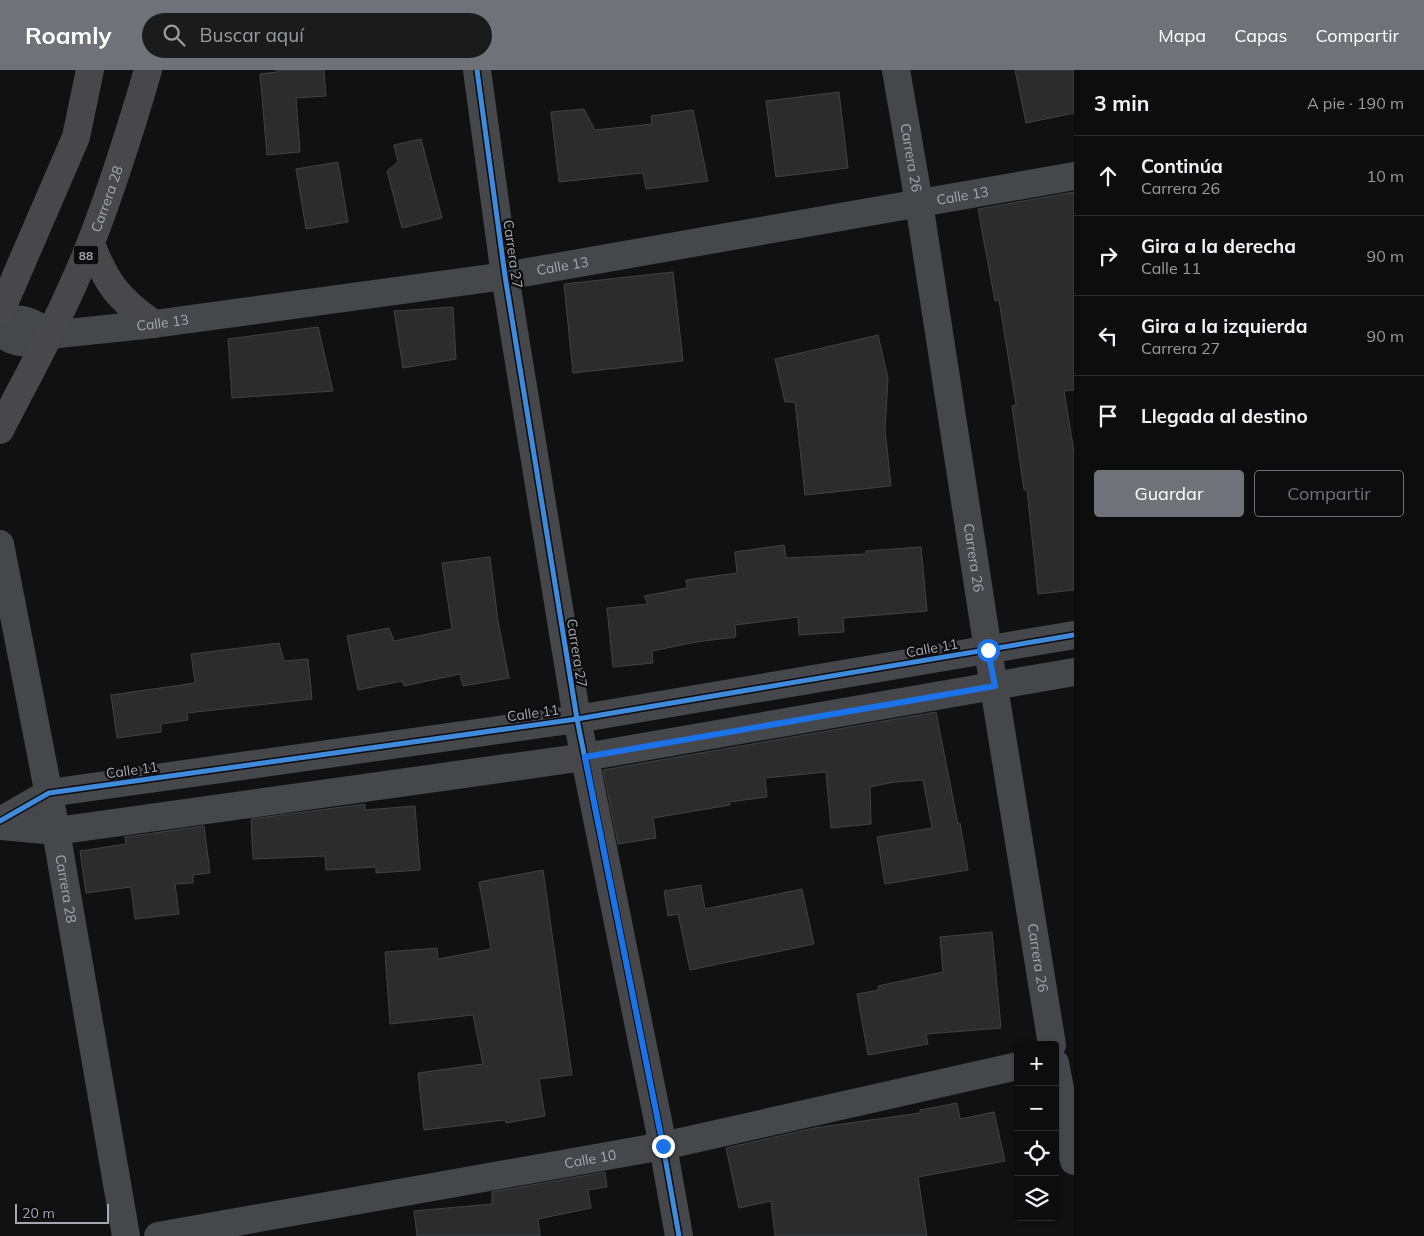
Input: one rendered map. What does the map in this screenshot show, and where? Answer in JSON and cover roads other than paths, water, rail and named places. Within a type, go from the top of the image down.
[{"type":"highway","points":[[0,313],[76,136],[90,70]]},
{"type":"highway","name":"Carrera 28","points":[[0,430],[49,334],[91,244],[126,146],[148,70]]},
{"type":"highway","points":[[91,244],[100,268],[114,290],[132,309],[154,324]]},
{"type":"street","name":"Carrera 27","points":[[477,70],[505,276],[576,719],[663,1146],[679,1236]]},
{"type":"street","name":"Carrera 26","points":[[896,70],[919,202],[988,650],[1051,1041]]},
{"type":"street","name":"Calle 13","points":[[0,331],[10,339],[20,343],[31,343],[41,340],[49,334],[154,324],[505,276],[1074,176]]},
{"type":"street","points":[[0,322],[14,319],[24,320],[34,323],[49,334]]},
{"type":"street","name":"Carrera 28","points":[[0,544],[56,831],[126,1236]]},
{"type":"street","name":"Calle 11","points":[[0,821],[49,794],[576,719],[1074,635]]},
{"type":"street","points":[[0,826],[56,831],[585,757],[1074,672]]},
{"type":"street","points":[[1059,1056],[1074,1054]]},
{"type":"street","name":"Calle 10","points":[[158,1236],[663,1146],[1014,1067]]},
{"type":"street","points":[[1059,1084],[1074,1161]]}]
